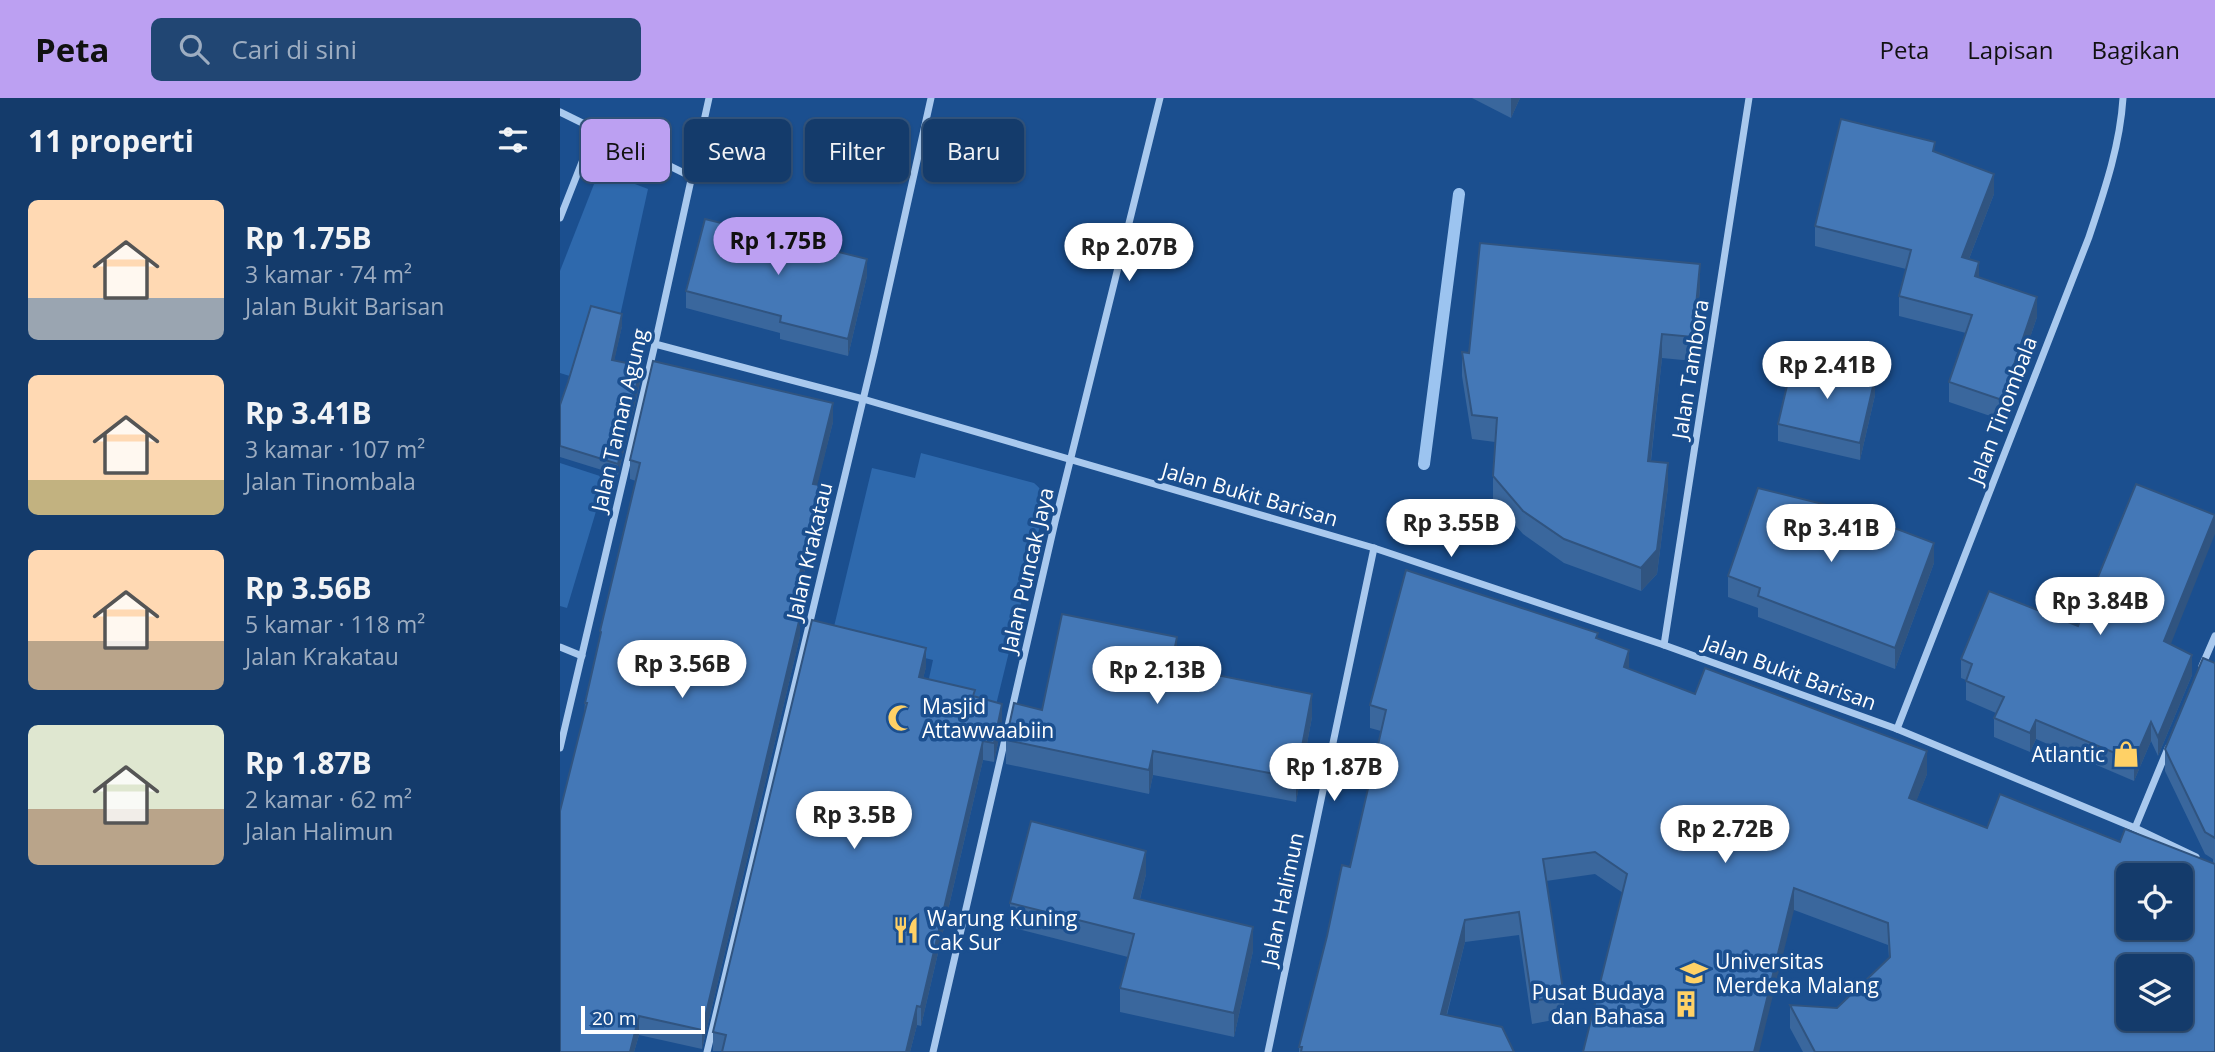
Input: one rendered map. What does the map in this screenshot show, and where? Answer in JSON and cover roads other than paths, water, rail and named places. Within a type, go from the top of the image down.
[{"type":"street","name":"Jalan Taman Agung","points":[[704,119],[709,98]]},
{"type":"street","name":"Jalan Krakatau","points":[[707,1052],[863,399],[931,98]]},
{"type":"street","name":"Jalan Puncak Jaya","points":[[933,1052],[1016,689],[1160,98]]},
{"type":"street","name":"Jalan Tambora","points":[[1664,645],[1749,98]]},
{"type":"street","name":"Jalan Tinombala","points":[[1897,729],[2089,237],[2111,165],[2123,98]]},
{"type":"street","points":[[560,112],[581,122]]},
{"type":"street","points":[[560,218],[581,166]]},
{"type":"street","name":"Jalan Taman Agung","points":[[560,748],[655,344],[690,182]]},
{"type":"street","name":"Jalan Bukit Barisan","points":[[655,344],[863,399],[1374,548],[1664,645],[1897,729],[2135,828],[2204,861]]},
{"type":"street","name":"Jalan Halimun","points":[[1268,1052],[1374,548]]},
{"type":"street","points":[[2199,674],[2215,636]]},
{"type":"street","points":[[560,646],[582,656]]},
{"type":"street","points":[[2135,828],[2172,738]]},
{"type":"waterway","points":[[1424,464],[1459,194]]},
{"type":"place","name":"Masjid Attawwaabiin","points":[[901,718]]},
{"type":"place","name":"Atlantic","points":[[2126,754]]},
{"type":"place","name":"Warung Kuning Cak Sur","points":[[906,930]]},
{"type":"place","name":"Universitas Merdeka Malang","points":[[1694,973]]},
{"type":"place","name":"Pusat Budaya dan Bahasa","points":[[1686,1004]]}]
